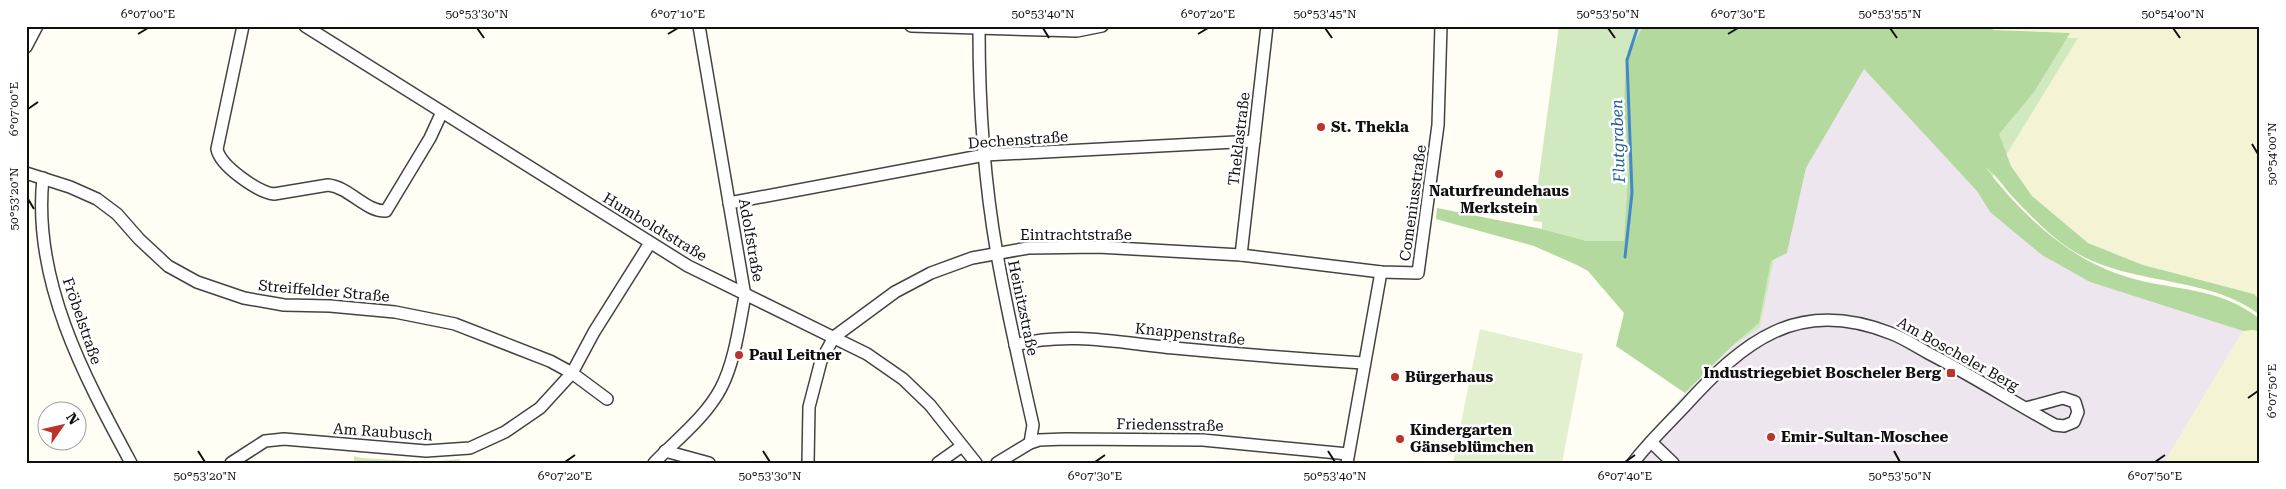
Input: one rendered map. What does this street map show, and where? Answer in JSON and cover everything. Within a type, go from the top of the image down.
[{"type":"street","points":[[26,47],[38,26]]},
{"type":"street","points":[[243,26],[217,149],[218,156],[225,164],[265,193],[274,194],[328,185],[336,186],[375,208],[386,210],[430,138],[442,112]]},
{"type":"street","name":"Humboldtstraße","points":[[305,26],[688,266],[745,296],[867,354],[903,379],[930,404],[976,463]]},
{"type":"street","name":"Adolfstraße","points":[[654,463],[708,408],[721,388],[737,335],[745,296],[699,26]]},
{"type":"street","points":[[911,26],[1077,31],[1102,26]]},
{"type":"street","name":"Theklastraße","points":[[1241,255],[1268,26]]},
{"type":"street","name":"Comeniusstraße","points":[[1347,458],[1381,272],[1418,273],[1438,125],[1441,26]]},
{"type":"street","name":"Heinitzstraße","points":[[979,29],[979,67],[985,155],[997,254],[1033,425],[1030,443]]},
{"type":"street","name":"Dechenstraße","points":[[729,203],[985,155],[1254,141]]},
{"type":"street","name":"Streiffelder Straße","points":[[26,172],[96,199],[117,214],[139,239],[168,266],[197,282],[244,298],[284,305],[330,306],[396,312],[455,324],[550,360],[572,373],[607,399]]},
{"type":"street","name":"Fröbelstraße","points":[[43,178],[40,199],[42,223],[46,254],[57,302],[89,387],[131,463]]},
{"type":"street","name":"Am Raubusch","points":[[230,463],[265,441],[284,439],[426,451],[470,448],[505,432],[540,408],[572,373],[594,332],[650,243]]},
{"type":"street","name":"Eintrachtstraße","points":[[808,463],[809,407],[821,361],[834,338],[895,292],[931,273],[972,258],[1028,248],[1098,248],[1241,255],[1381,272]]},
{"type":"street","name":"Am Boscheler Berg","points":[[1633,463],[1732,359],[1771,332],[1793,324],[1814,320],[1851,321],[1891,333],[2026,408]]},
{"type":"street","name":"Knappenstraße","points":[[1015,346],[1038,339],[1081,338],[1252,356],[1363,363]]},
{"type":"street","name":"Friedensstraße","points":[[997,463],[1030,443],[1039,440],[1065,439],[1203,440],[1347,458]]},
{"type":"street","points":[[1651,442],[1673,463]]},
{"type":"street","points":[[938,463],[962,446]]},
{"type":"street","points":[[665,451],[709,463]]},
{"type":"shaded area","points":[[1864,68],[1977,190],[1990,212],[2090,282],[2243,331],[2164,463],[1625,463],[1685,393],[1733,345],[1771,261],[1787,253],[1806,168]]},
{"type":"green space","points":[[1559,26],[1977,26],[1975,36],[2078,38],[1984,191],[1865,55],[1799,169],[1775,254],[1760,327],[1731,347],[1621,337],[1627,290],[1625,234],[1624,241],[1587,241],[1542,229],[1542,222],[1533,221]]},
{"type":"green space","points":[[1643,26],[1991,26],[1993,30],[2070,33],[2034,92],[1999,134],[2011,166],[2032,196],[2088,243],[2143,265],[2254,294],[2260,300],[2260,315],[2241,303],[2221,294],[2132,274],[2088,259],[2056,239],[2010,194],[1995,175],[1985,167],[1999,185],[2031,218],[2048,233],[2066,247],[2085,259],[2127,277],[2228,300],[2260,319],[2260,332],[2253,330],[2243,331],[2090,282],[2042,255],[1990,212],[1977,191],[1864,69],[1806,168],[1787,253],[1771,261],[1759,323],[1733,345],[1685,393],[1616,346],[1624,313],[1588,271],[1534,246],[1436,219],[1437,208],[1542,229],[1587,241],[1624,241],[1629,164],[1624,105],[1626,59]]},
{"type":"green space","points":[[1991,26],[2260,26],[2260,300],[2254,294],[2143,265],[2088,243],[2032,196],[2011,166],[1999,134],[2069,33],[1993,30]]},
{"type":"green space","points":[[1480,329],[1583,354],[1562,463],[1453,463]]},
{"type":"green space","points":[[2253,330],[2260,332],[2260,463],[2164,463],[2243,331]]},
{"type":"green space","points":[[354,456],[429,462],[460,459],[459,463],[354,463]]},
{"type":"waterway","name":"Flutgraben","points":[[1625,257],[1632,193],[1627,60],[1638,26]]},
{"type":"place","name":"St. Thekla","points":[[1321,127]]},
{"type":"place","name":"Naturfreundehaus Merkstein","points":[[1499,174]]},
{"type":"place","name":"Paul Leitner","points":[[739,355]]},
{"type":"place","name":"Industriegebiet Boscheler Berg","points":[[1951,373]]},
{"type":"place","name":"Bürgerhaus","points":[[1395,377]]},
{"type":"place","name":"Emir-Sultan-Moschee","points":[[1771,437]]},
{"type":"place","name":"Kindergarten Gänseblümchen","points":[[1400,439]]}]
